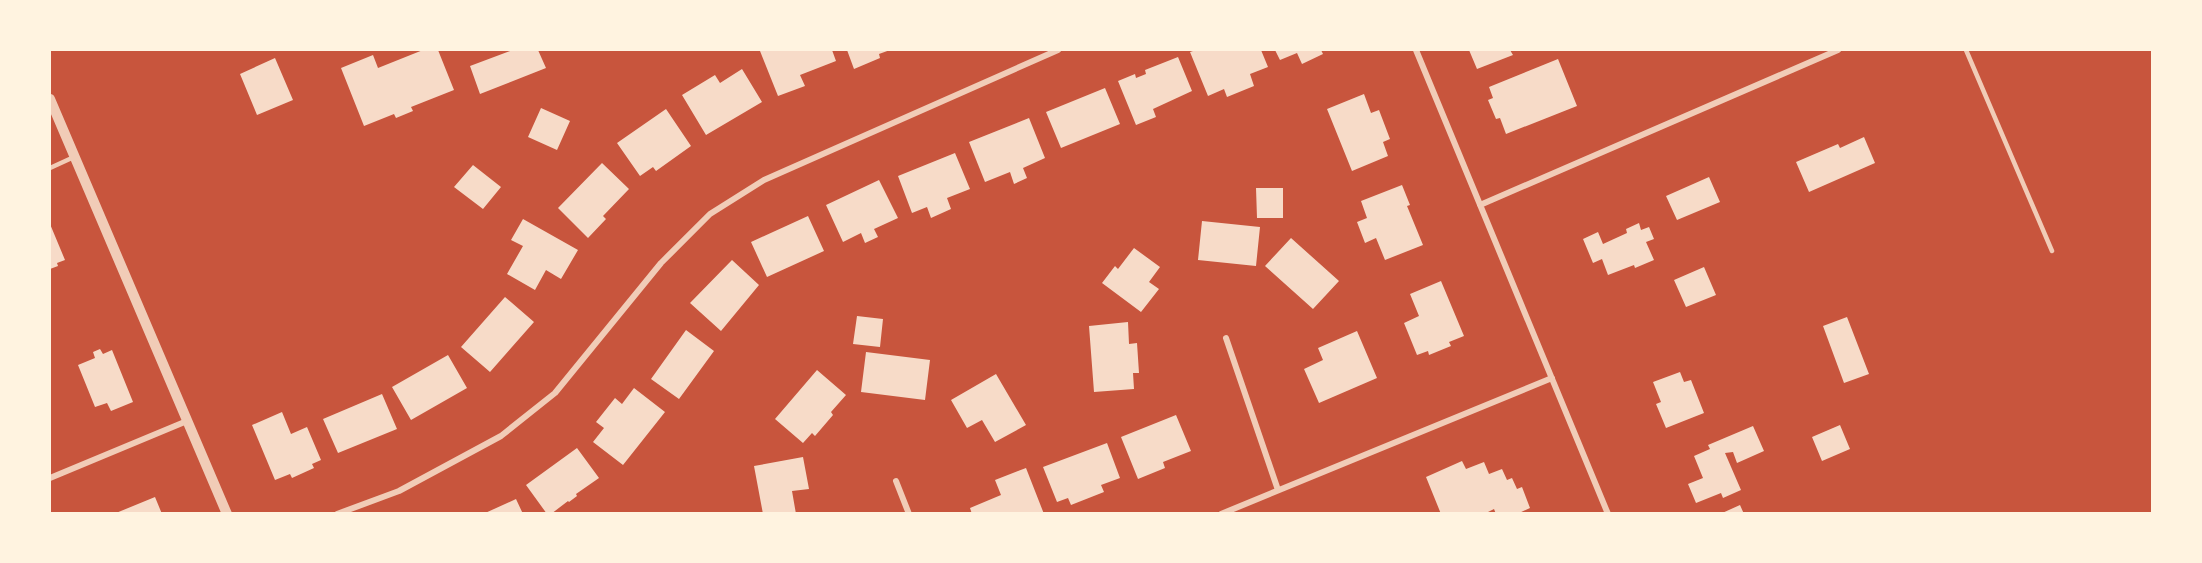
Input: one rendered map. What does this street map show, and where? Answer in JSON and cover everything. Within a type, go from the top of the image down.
[{"type":"street","points":[[336,513],[399,491],[501,436],[555,393],[661,263],[710,214],[764,180],[1058,50]]},
{"type":"street","points":[[1416,50],[1608,513]]},
{"type":"street","points":[[1480,205],[1838,50]]},
{"type":"street","points":[[50,99],[227,513]]},
{"type":"street","points":[[1226,338],[1278,490]]},
{"type":"street","points":[[1221,513],[1552,378]]},
{"type":"street","points":[[50,477],[187,421]]},
{"type":"street","points":[[896,481],[909,513]]},
{"type":"lane","points":[[1966,50],[2052,251]]},
{"type":"lane","points":[[50,168],[74,157]]},
{"type":"building","points":[[423,50],[438,50],[454,90],[411,107],[413,111],[396,118],[394,114],[364,126],[341,68],[373,55],[378,68]]},
{"type":"building","points":[[513,50],[538,50],[546,68],[480,94],[470,66]]},
{"type":"building","points":[[832,50],[836,61],[800,75],[805,86],[778,96],[760,51]]},
{"type":"building","points":[[847,50],[890,50],[879,54],[880,58],[854,69]]},
{"type":"building","points":[[1196,50],[1261,50],[1268,67],[1250,74],[1254,86],[1227,97],[1224,89],[1208,96],[1190,52]]},
{"type":"building","points":[[1275,50],[1321,50],[1323,54],[1302,64],[1297,53],[1280,60]]},
{"type":"building","points":[[1469,50],[1510,50],[1513,55],[1477,69]]},
{"type":"building","points":[[1178,57],[1192,91],[1153,109],[1156,117],[1136,125],[1118,81],[1135,74],[1136,78],[1146,74],[1145,70]]},
{"type":"building","points":[[275,58],[293,100],[257,115],[240,74]]},
{"type":"building","points":[[1558,59],[1577,106],[1506,134],[1500,118],[1496,119],[1488,100],[1493,98],[1489,87]]},
{"type":"building","points":[[742,69],[762,102],[706,135],[682,95],[715,75],[720,83]]},
{"type":"building","points":[[1105,88],[1120,124],[1061,148],[1046,112]]},
{"type":"building","points":[[1364,94],[1371,113],[1379,110],[1390,139],[1383,142],[1388,156],[1352,171],[1327,109]]},
{"type":"building","points":[[541,108],[570,121],[557,150],[528,137]]},
{"type":"building","points":[[666,109],[691,146],[656,171],[653,167],[640,176],[617,143]]},
{"type":"building","points":[[1029,118],[1045,158],[1023,168],[1027,178],[1014,184],[1010,172],[985,182],[969,142]]},
{"type":"building","points":[[1864,137],[1875,163],[1809,192],[1796,162],[1838,144],[1840,148]]},
{"type":"building","points":[[955,153],[970,189],[947,198],[951,209],[931,218],[927,207],[912,213],[898,176]]},
{"type":"building","points":[[602,163],[629,189],[603,216],[606,219],[588,238],[558,208]]},
{"type":"building","points":[[473,165],[501,187],[483,209],[454,187]]},
{"type":"building","points":[[1709,177],[1720,202],[1677,220],[1666,196]]},
{"type":"building","points":[[879,180],[898,218],[874,229],[878,237],[865,243],[861,233],[843,242],[826,205]]},
{"type":"building","points":[[1402,185],[1410,205],[1407,206],[1423,245],[1385,260],[1376,238],[1365,243],[1357,222],[1367,218],[1361,201]]},
{"type":"building","points":[[1256,188],[1283,188],[1283,218],[1257,218]]},
{"type":"building","points":[[808,216],[824,251],[767,277],[751,242]]},
{"type":"building","points":[[523,219],[578,250],[561,279],[546,270],[535,290],[507,274],[523,246],[511,240]]},
{"type":"building","points":[[1202,221],[1260,227],[1256,266],[1198,260]]},
{"type":"building","points":[[1639,223],[1641,230],[1649,227],[1654,239],[1646,242],[1654,260],[1608,275],[1602,259],[1593,263],[1583,239],[1598,232],[1603,244],[1627,233],[1626,229]]},
{"type":"building","points":[[50,224],[65,260],[50,269]]},
{"type":"building","points":[[1291,238],[1339,281],[1313,309],[1265,266]]},
{"type":"building","points":[[1134,248],[1160,267],[1149,282],[1159,289],[1141,312],[1102,283],[1115,266],[1118,269]]},
{"type":"building","points":[[732,260],[759,285],[721,331],[690,303]]},
{"type":"building","points":[[1704,267],[1716,295],[1686,307],[1674,280]]},
{"type":"building","points":[[1441,281],[1464,336],[1449,342],[1451,346],[1429,355],[1428,351],[1417,355],[1404,323],[1419,316],[1410,294]]},
{"type":"building","points":[[505,297],[534,322],[490,372],[461,347]]},
{"type":"building","points":[[857,316],[883,319],[880,347],[853,344]]},
{"type":"building","points":[[1847,317],[1869,374],[1844,383],[1823,326]]},
{"type":"building","points":[[1128,322],[1129,344],[1137,343],[1139,373],[1133,373],[1134,389],[1094,392],[1089,326]]},
{"type":"building","points":[[686,330],[714,351],[679,399],[651,379]]},
{"type":"building","points":[[1357,331],[1377,378],[1319,403],[1304,369],[1323,360],[1318,348]]},
{"type":"building","points":[[100,349],[103,354],[112,350],[133,402],[111,411],[107,403],[95,407],[78,365],[95,358],[93,352]]},
{"type":"building","points":[[866,352],[930,360],[925,400],[861,392]]},
{"type":"building","points":[[448,355],[467,388],[411,420],[392,387]]},
{"type":"building","points":[[817,370],[846,395],[815,436],[812,433],[803,443],[775,419]]},
{"type":"building","points":[[1680,372],[1684,382],[1691,380],[1704,413],[1666,428],[1656,404],[1661,402],[1653,382]]},
{"type":"building","points":[[996,374],[1026,425],[995,442],[982,420],[967,428],[951,400]]},
{"type":"building","points":[[634,388],[665,412],[623,465],[593,442],[604,428],[596,422],[615,398],[622,404]]},
{"type":"building","points":[[382,394],[397,429],[338,453],[323,419]]},
{"type":"building","points":[[282,412],[291,434],[307,427],[321,460],[312,464],[314,468],[292,478],[290,474],[275,480],[252,425]]},
{"type":"building","points":[[1176,415],[1191,451],[1163,462],[1165,468],[1138,479],[1121,437]]},
{"type":"building","points":[[1840,425],[1850,449],[1822,461],[1812,437]]},
{"type":"building","points":[[1753,426],[1764,451],[1737,463],[1733,452],[1725,453],[1741,490],[1723,498],[1721,493],[1696,503],[1688,484],[1703,478],[1694,456],[1710,449],[1708,445]]},
{"type":"building","points":[[1107,443],[1120,478],[1101,485],[1104,492],[1071,505],[1068,498],[1057,502],[1043,467]]},
{"type":"building","points":[[577,448],[599,478],[576,494],[577,496],[569,502],[551,514],[547,514],[526,485]]},
{"type":"building","points":[[803,457],[809,489],[792,491],[796,514],[763,514],[754,466]]},
{"type":"building","points":[[1462,461],[1466,469],[1484,462],[1489,474],[1502,469],[1507,480],[1512,478],[1517,489],[1522,487],[1530,508],[1517,514],[1496,514],[1494,509],[1484,514],[1464,512],[1441,514],[1426,477]]},
{"type":"building","points":[[1026,468],[1044,514],[972,514],[970,508],[1001,495],[995,480]]},
{"type":"building","points":[[155,497],[162,514],[116,514],[116,513]]},
{"type":"building","points":[[516,499],[523,514],[483,514]]},
{"type":"building","points":[[1740,505],[1744,514],[1720,514]]}]
